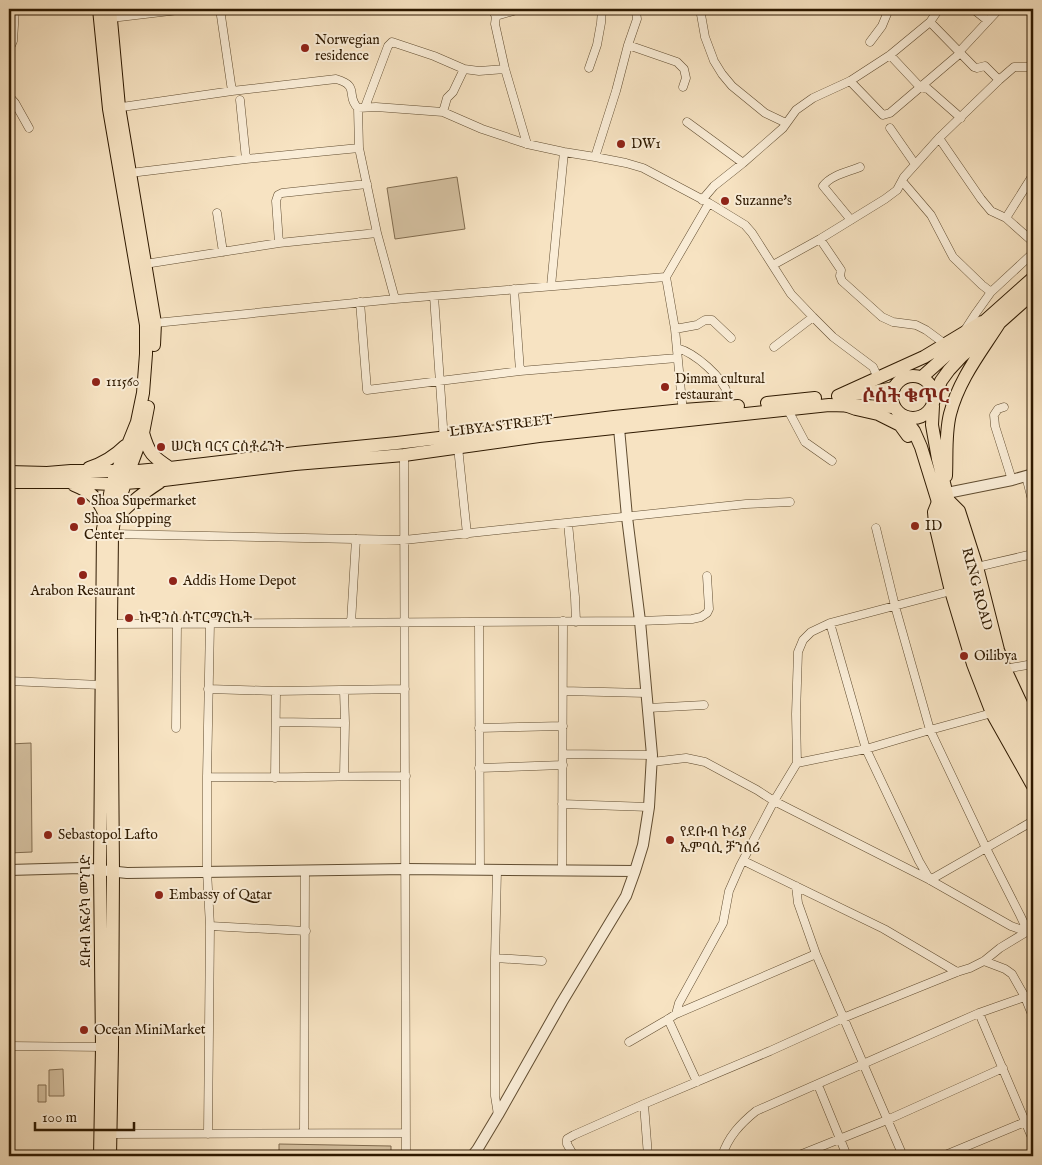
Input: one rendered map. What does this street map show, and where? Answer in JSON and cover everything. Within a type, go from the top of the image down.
[{"type":"main road","points":[[80,471],[98,465],[116,455],[128,442],[137,422],[143,393],[146,354],[146,325],[99,9]]},
{"type":"main road","points":[[110,518],[116,514],[127,474],[143,433],[151,395],[155,323],[130,173],[114,108],[111,13]]},
{"type":"main road","points":[[922,377],[1033,278]]},
{"type":"main road","name":"RING ROAD","points":[[1033,293],[962,356],[949,370],[941,381],[933,403],[932,426],[945,496],[983,666],[994,695],[1033,766]]},
{"type":"main road","points":[[927,468],[900,425],[878,414],[856,410],[842,400],[878,378],[924,357],[982,322]]},
{"type":"main road","points":[[1000,322],[966,373],[958,391],[950,415],[948,430],[945,496],[934,512],[935,524],[951,591],[971,657],[992,713],[1033,786]]},
{"type":"main road","points":[[909,376],[922,377],[927,380],[933,389],[933,403],[925,414],[920,417],[908,418],[898,411],[892,400],[894,388],[902,378],[909,376]]},
{"type":"main road","name":"LIBYA STREET","points":[[127,474],[164,480],[295,464],[404,454],[449,444],[683,415],[788,410],[829,405],[868,393],[894,388]]},
{"type":"main road","name":"LIBYA STREET","points":[[127,474],[296,453],[449,444],[619,428],[729,407],[842,400],[898,411]]},
{"type":"main road","name":"RING ROAD","points":[[898,411],[914,431],[927,468],[945,496],[993,666],[1033,749]]},
{"type":"main road","points":[[143,433],[146,444],[155,458],[170,468]]},
{"type":"main road","points":[[127,474],[128,442]]},
{"type":"main road","points":[[9,472],[47,473],[80,471],[127,474]]},
{"type":"main road","points":[[9,482],[112,484],[127,474]]},
{"type":"main road","points":[[110,518],[164,480]]},
{"type":"main road","points":[[68,482],[86,490],[95,497],[110,518]]},
{"type":"main road","points":[[110,518],[112,484]]},
{"type":"main road","points":[[945,496],[959,511],[998,650],[1033,729]]},
{"type":"main road","name":"ደቡብ አፍሪካ መንገድ","points":[[106,871],[101,685],[112,534],[110,518]]},
{"type":"main road","name":"ደቡብ አፍሪካ መንገድ","points":[[110,518],[102,529],[106,624],[107,1047],[110,1156]]},
{"type":"main road","name":"ደቡብ አፍሪካ መንገድ","points":[[100,1156],[107,1047]]},
{"type":"street","points":[[9,50],[13,40],[15,9]]},
{"type":"street","points":[[111,13],[187,9]]},
{"type":"street","points":[[220,9],[232,91]]},
{"type":"street","points":[[491,9],[496,16],[495,24],[505,69],[527,144]]},
{"type":"street","points":[[496,16],[520,9]]},
{"type":"street","points":[[588,68],[597,45],[602,9]]},
{"type":"street","points":[[595,156],[637,19],[634,9]]},
{"type":"street","points":[[700,9],[705,37],[714,61],[722,74],[732,86],[765,113],[786,123]]},
{"type":"street","points":[[870,42],[882,26],[889,9]]},
{"type":"street","points":[[683,415],[675,329],[666,277],[714,186],[783,128],[796,110],[813,98],[850,81],[890,55],[930,22],[940,9]]},
{"type":"street","points":[[973,9],[988,21]]},
{"type":"street","points":[[850,81],[883,115],[890,114],[958,55],[1000,9]]},
{"type":"street","points":[[930,22],[974,67],[985,66],[999,80]]},
{"type":"street","points":[[395,299],[377,233],[359,148],[362,108],[388,46],[392,42],[434,56],[464,69],[479,71],[505,69]]},
{"type":"street","points":[[628,45],[677,62],[684,69],[686,78],[683,87]]},
{"type":"street","points":[[890,55],[920,87],[928,89],[961,118]]},
{"type":"street","points":[[773,265],[820,239],[897,190],[915,164],[999,80],[1014,67],[1033,67]]},
{"type":"street","points":[[443,112],[447,98],[453,92],[464,69]]},
{"type":"street","points":[[114,108],[232,91],[336,79],[349,85],[355,105],[362,108],[376,107],[443,112],[482,129],[527,144],[595,156],[643,168],[745,225],[791,294],[833,337],[868,362],[873,367],[878,378]]},
{"type":"street","points":[[9,96],[15,102],[29,128]]},
{"type":"street","points":[[240,100],[246,160]]},
{"type":"street","points":[[687,122],[743,163]]},
{"type":"street","points":[[890,128],[915,164]]},
{"type":"street","points":[[940,138],[991,211],[1006,218],[1033,242]]},
{"type":"street","points":[[130,173],[359,148]]},
{"type":"street","points":[[550,286],[564,152]]},
{"type":"street","points":[[851,220],[823,186],[824,183],[832,178],[860,167]]},
{"type":"street","points":[[1006,218],[1033,175]]},
{"type":"street","points":[[902,181],[931,215],[954,257],[991,292]]},
{"type":"street","points":[[279,243],[276,202],[278,195],[367,184]]},
{"type":"street","points":[[218,213],[223,252]]},
{"type":"street","points":[[145,264],[279,243],[377,233]]},
{"type":"street","points":[[820,239],[841,270],[840,276],[842,281],[882,317],[893,322],[916,325],[945,344]]},
{"type":"street","points":[[963,333],[991,292],[1033,253]]},
{"type":"street","points":[[155,323],[360,302],[666,277]]},
{"type":"street","points":[[514,289],[520,371]]},
{"type":"street","points":[[434,296],[441,380],[449,444],[467,534]]},
{"type":"street","points":[[360,302],[367,390],[520,371],[677,358]]},
{"type":"street","points":[[774,347],[813,318]]},
{"type":"street","points":[[675,329],[712,320],[731,338]]},
{"type":"street","points":[[677,348],[687,352],[719,378],[728,395],[729,407]]},
{"type":"street","points":[[1004,406],[998,409],[994,415],[995,426],[1012,480]]},
{"type":"street","points":[[788,410],[805,442],[832,461]]},
{"type":"street","points":[[472,1156],[478,1150],[562,1002],[626,896],[642,845],[649,807],[652,759],[640,621],[627,517],[619,428]]},
{"type":"street","points":[[404,454],[406,1156]]},
{"type":"street","points":[[945,496],[1030,475],[1033,504]]},
{"type":"street","points":[[112,534],[404,540],[746,504],[790,502]]},
{"type":"street","points":[[568,523],[576,597],[576,622]]},
{"type":"street","points":[[876,528],[895,606],[930,730],[986,848],[1020,915],[1030,930]]},
{"type":"street","points":[[351,622],[356,539]]},
{"type":"street","points":[[976,567],[1033,554]]},
{"type":"street","points":[[106,624],[576,622],[692,619],[702,617],[709,609],[707,576]]},
{"type":"street","points":[[676,1014],[679,1003],[723,923],[729,891],[740,866],[796,763],[798,652],[803,640],[811,632],[830,623],[951,591]]},
{"type":"street","points":[[478,622],[480,870]]},
{"type":"street","points":[[562,870],[563,622]]},
{"type":"street","points":[[208,1134],[210,926],[207,871],[207,776],[210,623]]},
{"type":"street","points":[[830,623],[866,749],[919,861],[930,880]]},
{"type":"street","points":[[176,728],[177,624]]},
{"type":"street","points":[[1005,669],[1033,664]]},
{"type":"street","points":[[9,681],[101,685]]},
{"type":"street","points":[[208,689],[276,692],[405,689]]},
{"type":"street","points":[[344,690],[344,776]]},
{"type":"street","points":[[563,691],[646,693]]},
{"type":"street","points":[[275,778],[276,692]]},
{"type":"street","points":[[648,708],[704,705]]},
{"type":"street","points":[[796,763],[866,749],[992,713]]},
{"type":"street","points":[[276,722],[345,723]]},
{"type":"street","points":[[479,728],[563,726]]},
{"type":"street","points":[[563,754],[652,759],[686,758],[705,762],[774,801],[930,880],[1011,926],[1030,930]]},
{"type":"street","points":[[479,768],[563,765]]},
{"type":"street","points":[[207,776],[275,778],[406,776]]},
{"type":"street","points":[[562,804],[649,807]]},
{"type":"street","points":[[930,880],[1033,821]]},
{"type":"street","points":[[744,861],[884,930],[956,972]]},
{"type":"street","points":[[9,870],[80,868],[127,873],[406,869],[635,871]]},
{"type":"street","points":[[497,870],[495,1096],[498,1115]]},
{"type":"street","points":[[304,1133],[306,871]]},
{"type":"street","points":[[796,886],[798,903],[816,954],[903,1156]]},
{"type":"street","points":[[210,926],[306,931]]},
{"type":"street","points":[[574,1156],[567,1144],[567,1139],[574,1135],[843,1018],[970,968],[984,961],[1000,948],[1030,930]]},
{"type":"street","points":[[629,1042],[676,1014],[816,954]]},
{"type":"street","points":[[495,958],[542,961]]},
{"type":"street","points":[[984,961],[1005,969],[1012,974],[1025,997],[1033,1017]]},
{"type":"street","points":[[722,1156],[732,1135],[742,1123],[756,1112],[979,1014],[1033,994]]},
{"type":"street","points":[[979,1014],[1033,1140]]},
{"type":"street","points":[[668,1019],[697,1082]]},
{"type":"street","points":[[9,1046],[107,1047]]},
{"type":"street","points":[[797,1156],[888,1120],[1003,1068]]},
{"type":"street","points":[[818,1085],[847,1156]]},
{"type":"street","points":[[644,1104],[648,1156]]},
{"type":"street","points":[[943,1156],[1026,1122]]},
{"type":"street","points":[[110,1134],[406,1133]]},
{"type":"shaded area","points":[[457,177],[465,229],[395,239],[387,188]]},
{"type":"shaded area","points":[[31,743],[32,852],[9,853],[9,744]]},
{"type":"shaded area","points":[[63,1069],[64,1096],[49,1096],[49,1070]]},
{"type":"shaded area","points":[[38,1085],[46,1085],[46,1102],[38,1102]]},
{"type":"shaded area","points":[[279,1144],[391,1146],[391,1156],[279,1156]]},
{"type":"place","name":"Norwegian residence","points":[[305,48]]},
{"type":"place","name":"DW1","points":[[621,144]]},
{"type":"place","name":"Suzanne's","points":[[725,201]]},
{"type":"place","name":"111560","points":[[96,382]]},
{"type":"place","name":"Dimma cultural restaurant","points":[[665,387]]},
{"type":"place","name":"ሠርክ ባርና ርስቶሬንት","points":[[161,447]]},
{"type":"place","name":"Shoa Supermarket","points":[[81,501]]},
{"type":"place","name":"ID","points":[[915,526]]},
{"type":"place","name":"Shoa Shopping Center","points":[[74,527]]},
{"type":"place","name":"Arabon Resaurant","points":[[83,575]]},
{"type":"place","name":"Addis Home Depot","points":[[173,581]]},
{"type":"place","name":"ኩዊንስ ሱፐርማርኬት","points":[[129,618]]},
{"type":"place","name":"Oilibya","points":[[964,656]]},
{"type":"place","name":"Sebastopol Lafto","points":[[48,835]]},
{"type":"place","name":"የደቡብ ኮሪያ ኤምባሲ ቻንሰሪ","points":[[670,840]]},
{"type":"place","name":"Embassy of Qatar","points":[[159,895]]},
{"type":"place","name":"Ocean MiniMarket","points":[[84,1030]]},
{"type":"district","name":"ሶስት ቁጥር","points":[[906,397]]}]
